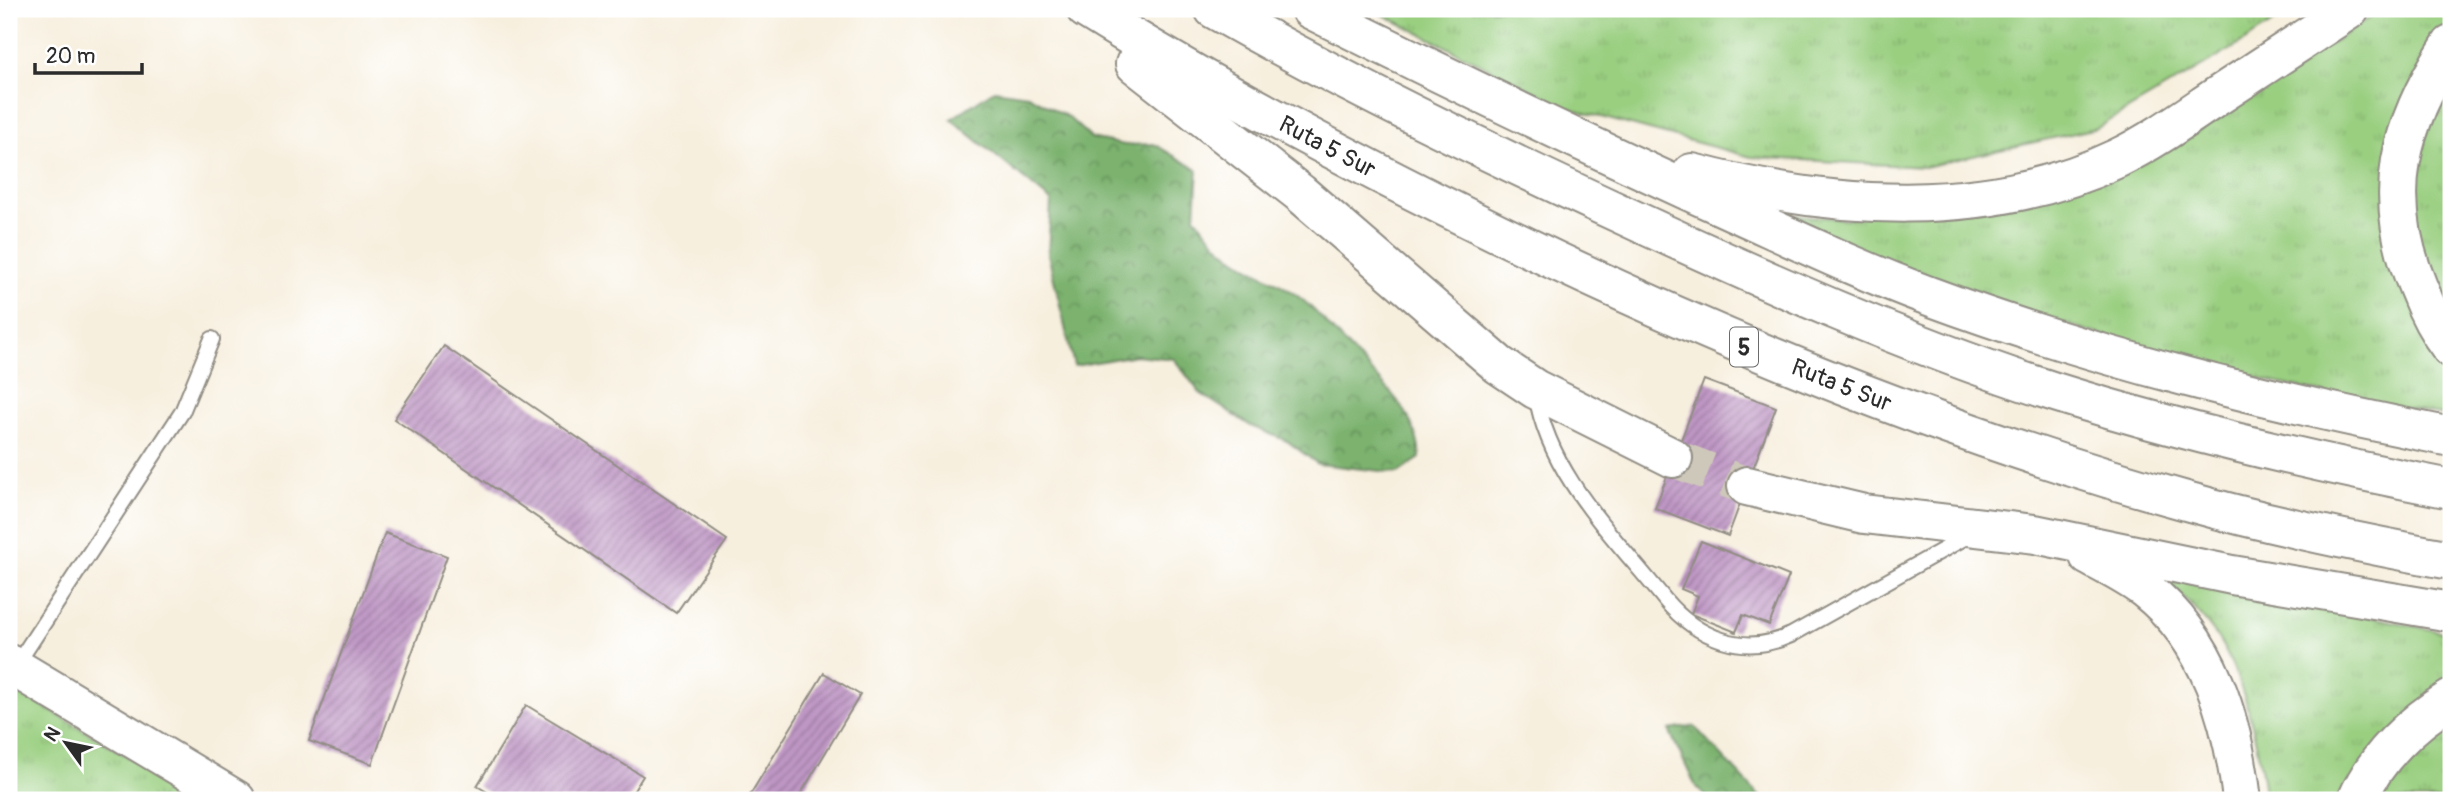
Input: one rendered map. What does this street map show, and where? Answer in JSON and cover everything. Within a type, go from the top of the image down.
[{"type":"main road","points":[[1064,9],[1300,193],[1447,324],[1535,389],[1673,458]]},
{"type":"main road","name":"Ruta 5 Sur","points":[[1086,9],[1184,70],[1395,183],[1640,301],[1772,359],[1980,437],[2192,503],[2451,560]]},
{"type":"main road","points":[[1214,9],[1353,84],[1574,192],[1874,326],[2051,391],[2133,415],[2224,440],[2451,489]]},
{"type":"main road","points":[[1310,9],[1556,132],[1926,295],[2015,327],[2197,381],[2324,412],[2451,437]]},
{"type":"main road","points":[[1556,132],[1746,187],[1810,198],[1924,203],[1973,197],[2070,177],[2119,158],[2350,9]]},
{"type":"main road","points":[[2451,45],[2421,98],[2406,135],[2396,205],[2401,238],[2413,275],[2426,307],[2451,348]]},
{"type":"main road","points":[[1747,486],[1864,514],[2035,534],[2232,575],[2451,612]]},
{"type":"main road","points":[[2035,534],[2084,554],[2144,588],[2169,610],[2197,645],[2230,726],[2242,800]]},
{"type":"main road","points":[[12,666],[236,800]]},
{"type":"main road","points":[[2357,800],[2389,750],[2414,725],[2451,699]]},
{"type":"lane","points":[[12,666],[182,412],[212,339]]},
{"type":"lane","points":[[1535,389],[1540,418],[1563,471],[1665,600],[1700,631],[1744,646],[1762,646],[1791,635],[1982,527]]},
{"type":"green space","points":[[1372,9],[2294,9],[2237,46],[2097,128],[1924,167],[1751,157],[1567,108]]},
{"type":"green space","points":[[2383,9],[2451,9],[2451,417],[2343,398],[2217,369],[1909,278],[1767,213],[1846,219],[2198,132]]},
{"type":"green space","points":[[994,90],[1028,95],[1068,117],[1091,138],[1125,145],[1154,144],[1198,170],[1195,217],[1215,242],[1231,255],[1308,304],[1384,385],[1395,397],[1412,425],[1420,458],[1398,473],[1318,464],[1287,441],[1251,426],[1200,393],[1174,359],[1136,355],[1074,366],[1048,254],[1051,201],[951,119]]},
{"type":"green space","points":[[2152,570],[2451,634],[2451,800],[2266,800],[2259,758],[2242,690],[2224,649],[2199,614]]},
{"type":"green space","points":[[9,686],[201,800],[9,800]]},
{"type":"green space","points":[[1694,726],[1763,800],[1709,800],[1696,787],[1669,730]]},
{"type":"building","points":[[444,346],[727,540],[676,613],[394,419]]},
{"type":"building","points":[[1704,380],[1776,407],[1728,536],[1655,508]]},
{"type":"building","points":[[385,533],[447,556],[372,764],[309,741]]},
{"type":"building","points":[[1701,541],[1789,576],[1769,625],[1743,615],[1736,632],[1691,614],[1698,596],[1681,589]]},
{"type":"building","points":[[824,673],[860,695],[797,800],[747,800]]},
{"type":"building","points":[[526,705],[643,776],[628,800],[501,800],[477,786]]},
{"type":"tunnel","points":[[1673,458],[1747,486]]}]
